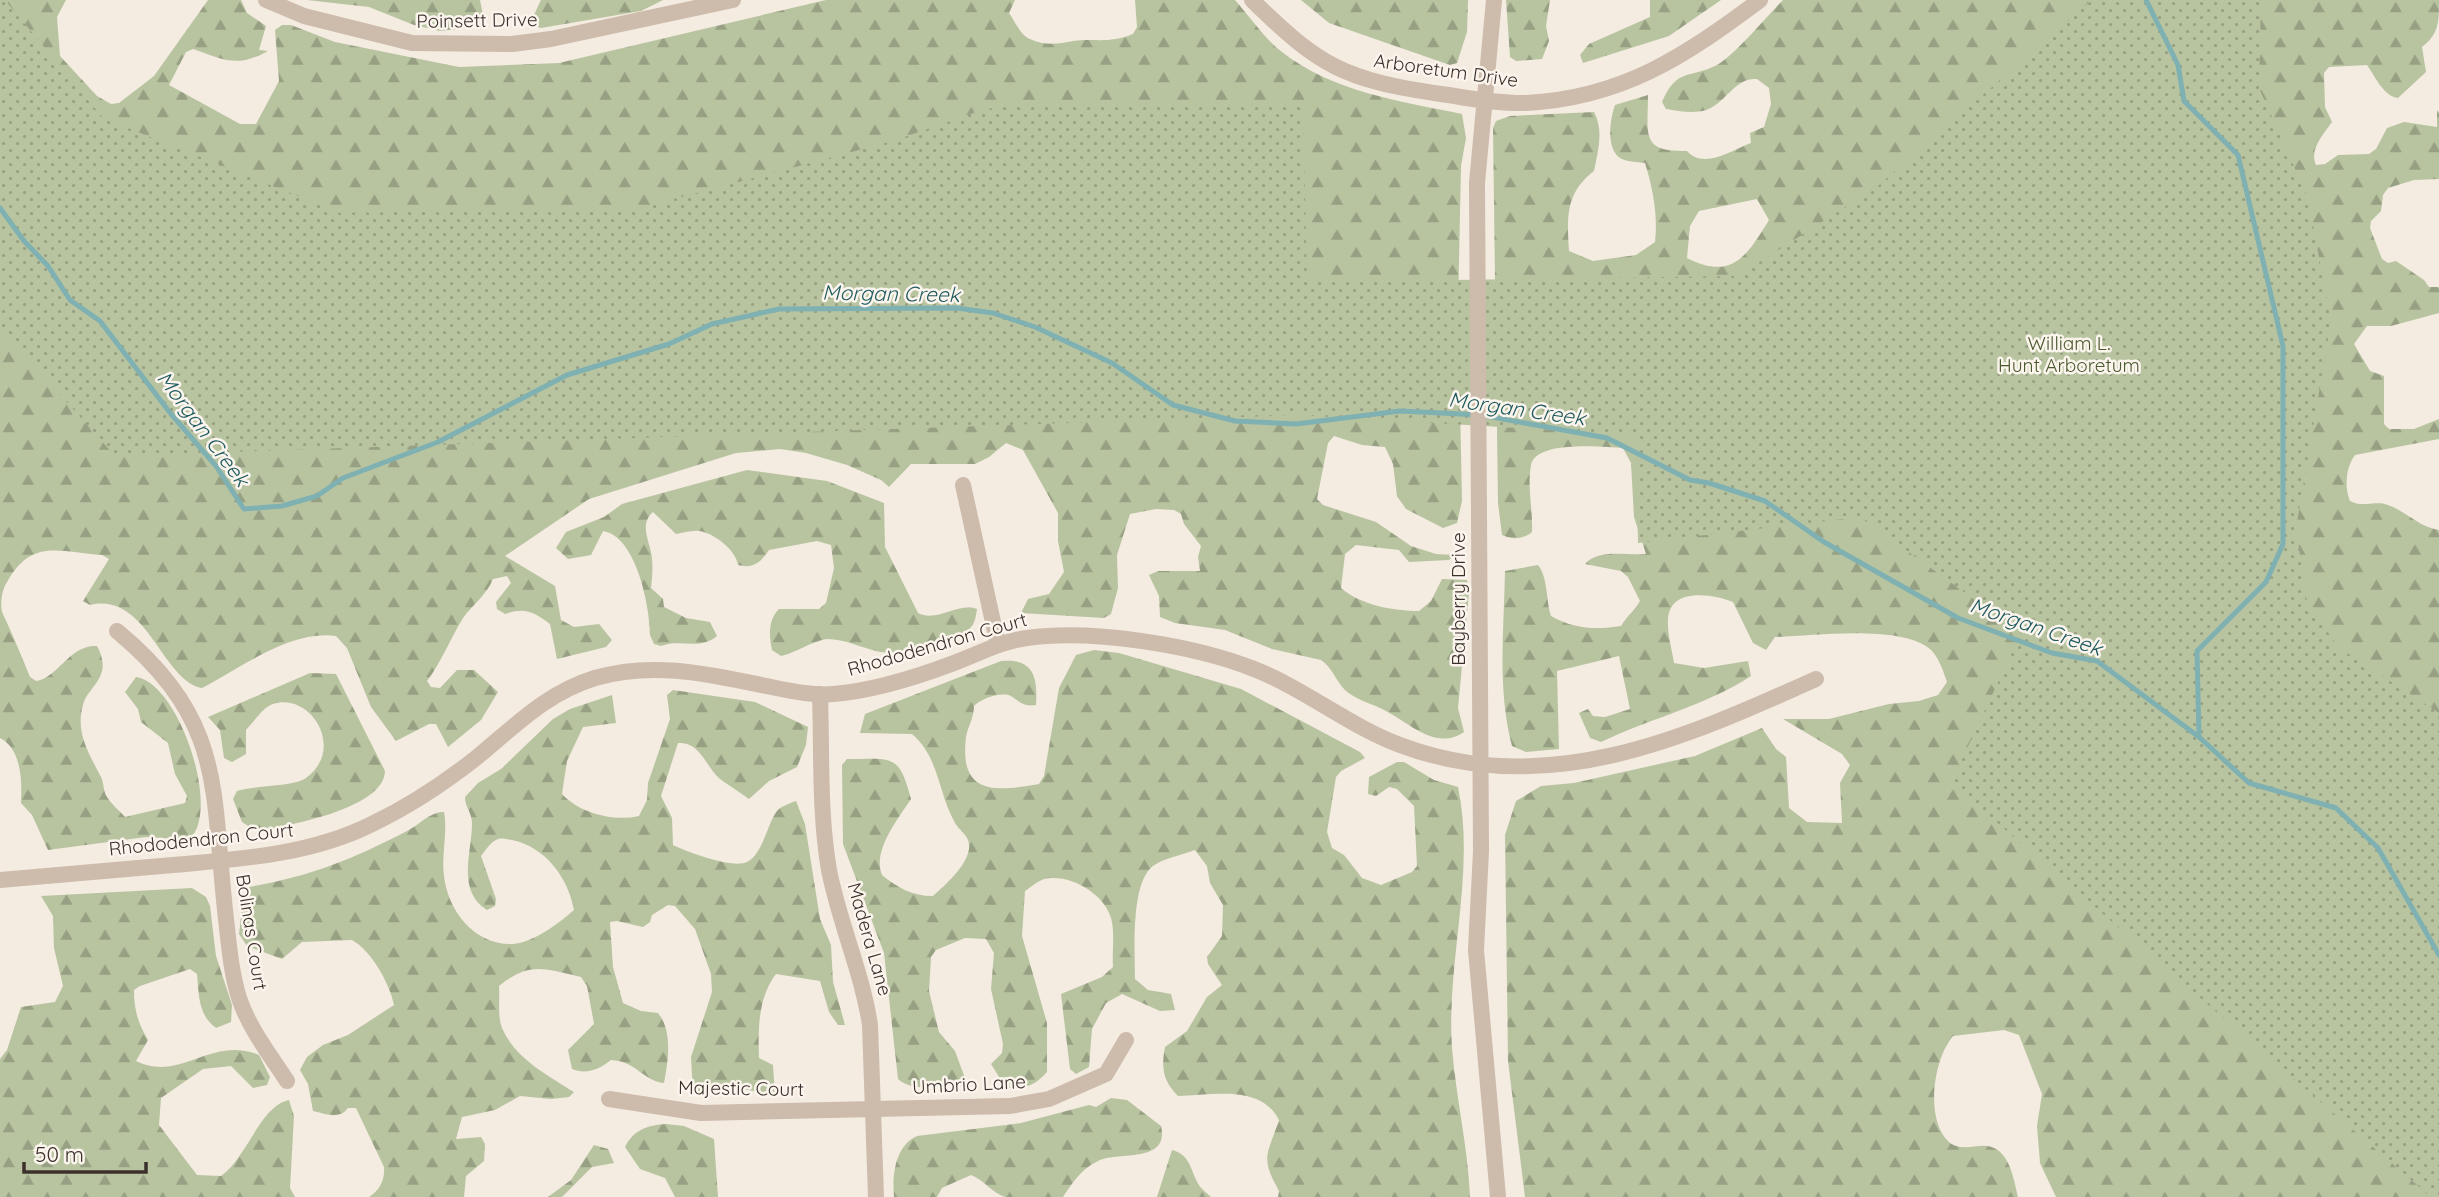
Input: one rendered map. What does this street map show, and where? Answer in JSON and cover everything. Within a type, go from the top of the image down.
[{"type":"street","name":"Poinsett Drive","points":[[266,0],[304,16],[412,43],[499,44],[551,39],[733,0]]},
{"type":"street","name":"Arboretum Drive","points":[[1252,0],[1300,45],[1329,66],[1353,77],[1394,87],[1525,103],[1584,94],[1628,82],[1715,36],[1759,0]]},
{"type":"street","name":"Bayberry Drive","points":[[1494,0],[1477,183],[1481,415],[1481,851],[1476,950],[1498,1197]]},
{"type":"street","points":[[963,485],[998,645]]},
{"type":"street","name":"Bolinas Court","points":[[117,631],[160,670],[189,711],[215,784],[231,960],[239,999],[287,1081]]},
{"type":"street","name":"Rhododendron Court","points":[[0,880],[296,851],[370,826],[443,783],[540,704],[569,687],[610,674],[671,668],[820,694],[834,694],[949,665],[998,645],[1026,638],[1103,635],[1196,653],[1254,669],[1399,745],[1480,763],[1548,767],[1603,760],[1739,714],[1816,679]]},
{"type":"street","name":"Madera Lane","points":[[820,694],[825,838],[830,873],[866,998],[873,1051],[876,1197]]},
{"type":"street","name":"Umbrio Lane","points":[[873,1109],[1010,1106],[1049,1099],[1106,1074],[1126,1040]]},
{"type":"street","name":"Majestic Court","points":[[609,1099],[701,1113],[873,1109]]},
{"type":"green space","points":[[0,0],[66,0],[57,17],[60,56],[97,96],[111,104],[119,103],[154,76],[208,0],[241,0],[247,13],[266,26],[259,50],[268,51],[239,61],[222,59],[193,49],[186,52],[169,85],[240,124],[256,124],[279,81],[275,30],[282,25],[291,25],[335,42],[459,67],[559,63],[826,0],[1015,0],[1009,13],[1026,37],[1052,44],[1109,40],[1133,34],[1137,27],[1135,0],[1235,0],[1275,46],[1302,66],[1323,77],[1368,93],[1462,114],[1466,138],[1461,166],[1458,309],[1462,501],[1457,523],[1443,528],[1406,509],[1397,496],[1393,464],[1385,447],[1362,445],[1334,436],[1328,443],[1317,499],[1323,505],[1376,522],[1411,546],[1436,554],[1454,555],[1449,560],[1409,562],[1399,550],[1356,545],[1345,554],[1341,588],[1358,599],[1378,606],[1419,611],[1431,601],[1442,579],[1467,580],[1469,592],[1458,708],[1464,732],[1443,739],[1422,733],[1349,693],[1321,660],[1272,649],[1225,630],[1175,623],[1160,617],[1159,596],[1149,575],[1158,571],[1200,571],[1198,557],[1201,546],[1184,524],[1181,514],[1174,510],[1156,509],[1130,514],[1117,555],[1118,588],[1111,614],[1104,618],[1021,613],[1028,599],[1049,594],[1064,572],[1058,541],[1058,513],[1023,450],[1006,443],[975,464],[911,464],[889,487],[881,480],[847,465],[806,453],[780,449],[736,453],[589,499],[505,556],[555,586],[561,620],[574,627],[599,624],[612,640],[606,647],[557,659],[550,624],[529,612],[505,614],[497,609],[496,602],[511,583],[507,576],[493,579],[463,618],[427,681],[431,687],[440,688],[457,670],[474,670],[498,692],[481,720],[448,747],[436,724],[429,724],[396,741],[371,707],[347,648],[336,636],[319,636],[284,644],[202,688],[188,682],[176,670],[140,623],[126,611],[110,604],[90,605],[83,601],[109,559],[102,555],[59,551],[36,553],[16,568],[5,585],[1,600],[2,612],[30,677],[36,681],[51,674],[79,650],[97,646],[103,666],[83,705],[81,724],[84,742],[109,800],[125,817],[185,803],[187,796],[175,774],[168,743],[141,722],[138,709],[125,692],[136,677],[152,684],[179,721],[190,746],[201,797],[199,819],[193,835],[178,839],[146,837],[48,850],[32,815],[21,803],[21,776],[17,758],[13,750],[0,738]]},
{"type":"green space","name":"William L. Hunt Arboretum","points":[[0,0],[5,0],[103,118],[340,213],[640,208],[893,141],[985,109],[1027,105],[1303,105],[1307,282],[1738,276],[1878,186],[2092,0],[2261,0],[2259,88],[2308,198],[2331,322],[2296,528],[2307,602],[2338,647],[2439,713],[2439,1197],[2431,1197],[1951,783],[2021,633],[1860,517],[1638,543],[1636,435],[1298,415],[115,456],[0,327]]},
{"type":"green space","points":[[307,0],[480,0],[484,20],[482,26],[440,31],[414,25],[369,7]]},
{"type":"green space","points":[[541,0],[663,0],[641,11],[541,28],[534,26],[533,17]]},
{"type":"green space","points":[[1301,0],[1468,0],[1467,32],[1457,63],[1450,65],[1329,23]]},
{"type":"green space","points":[[1506,0],[1550,0],[1546,26],[1549,41],[1542,59],[1516,61],[1510,57]]},
{"type":"green space","points":[[1650,0],[1721,0],[1669,36],[1583,63],[1580,55],[1589,44],[1650,17]]},
{"type":"green space","points":[[1783,0],[2439,0],[2437,27],[2422,47],[2426,72],[2398,98],[2384,90],[2367,65],[2329,67],[2324,73],[2325,107],[2332,122],[2318,142],[2314,159],[2316,165],[2325,164],[2338,155],[2369,154],[2376,149],[2387,128],[2404,122],[2437,127],[2437,110],[2439,113],[2439,179],[2414,180],[2388,188],[2383,195],[2381,211],[2371,221],[2370,228],[2382,259],[2388,263],[2396,261],[2424,280],[2429,287],[2439,287],[2439,313],[2391,326],[2367,326],[2354,344],[2370,371],[2384,376],[2384,424],[2389,429],[2414,429],[2439,419],[2439,439],[2355,455],[2348,471],[2347,483],[2350,501],[2388,505],[2425,526],[2439,530],[2439,1197],[2056,1197],[2040,1163],[2037,1126],[2042,1094],[2019,1035],[2004,1030],[1953,1036],[1946,1046],[1937,1073],[1934,1104],[1941,1132],[1949,1142],[1960,1147],[1991,1147],[2001,1153],[2011,1170],[2018,1197],[1525,1197],[1508,1061],[1505,835],[1516,801],[1541,786],[1574,783],[1695,756],[1762,728],[1776,749],[1786,757],[1789,808],[1807,822],[1842,823],[1840,783],[1850,765],[1842,754],[1783,719],[1829,719],[1889,704],[1919,701],[1938,695],[1947,682],[1933,652],[1916,641],[1898,636],[1856,633],[1775,637],[1766,650],[1753,643],[1733,602],[1704,595],[1684,597],[1676,602],[1668,619],[1674,663],[1704,668],[1748,661],[1751,676],[1697,704],[1601,742],[1590,738],[1579,713],[1588,709],[1593,716],[1605,717],[1630,709],[1619,656],[1557,671],[1559,749],[1526,752],[1512,746],[1503,681],[1505,571],[1538,565],[1544,576],[1551,616],[1559,620],[1594,628],[1621,626],[1640,601],[1628,577],[1621,571],[1585,564],[1605,554],[1646,554],[1634,517],[1631,463],[1623,448],[1557,448],[1536,457],[1530,474],[1532,532],[1518,538],[1502,535],[1498,503],[1493,128],[1496,121],[1510,116],[1594,112],[1599,126],[1597,156],[1594,171],[1578,188],[1570,207],[1569,251],[1593,261],[1636,255],[1655,242],[1654,202],[1645,163],[1622,159],[1613,149],[1611,126],[1615,105],[1648,95],[1648,131],[1654,144],[1661,148],[1687,151],[1702,159],[1710,159],[1751,143],[1750,133],[1764,127],[1771,104],[1769,88],[1757,79],[1742,82],[1706,110],[1691,112],[1666,109],[1662,102],[1673,83],[1724,60]],"holes":[[[1757,199],[1769,220],[1745,254],[1727,266],[1716,267],[1687,258],[1690,226],[1699,211]]]},
{"type":"green space","points":[[747,470],[827,481],[884,503],[885,547],[918,613],[933,616],[962,608],[977,609],[973,625],[951,638],[901,652],[880,652],[827,639],[781,656],[772,650],[770,633],[773,618],[779,609],[819,609],[826,603],[834,568],[831,545],[817,541],[769,550],[756,564],[738,565],[729,548],[717,539],[699,531],[676,534],[653,512],[646,523],[652,559],[651,588],[663,599],[664,607],[686,618],[710,622],[717,636],[703,643],[661,646],[654,644],[650,635],[644,591],[639,574],[624,545],[603,531],[591,555],[568,559],[556,548],[566,532],[604,517],[622,504]]},
{"type":"green space","points":[[1094,650],[1119,653],[1241,689],[1360,752],[1365,758],[1341,771],[1336,777],[1327,832],[1332,848],[1344,855],[1362,878],[1381,885],[1412,872],[1417,866],[1414,806],[1397,789],[1389,787],[1376,796],[1368,794],[1369,777],[1397,762],[1404,762],[1434,780],[1458,787],[1464,852],[1451,1015],[1452,1048],[1470,1197],[1278,1197],[1279,1191],[1267,1163],[1279,1120],[1271,1109],[1248,1096],[1234,1094],[1178,1096],[1169,1085],[1164,1074],[1165,1047],[1187,1031],[1207,997],[1222,985],[1208,964],[1207,957],[1222,936],[1223,905],[1210,883],[1207,866],[1195,850],[1153,866],[1140,887],[1137,902],[1135,979],[1148,990],[1171,994],[1175,1010],[1160,1011],[1122,994],[1106,1003],[1092,1029],[1089,1067],[1076,1074],[1070,1069],[1061,994],[1102,977],[1113,967],[1112,923],[1101,901],[1084,887],[1064,879],[1044,879],[1025,891],[1022,936],[1047,1023],[1047,1072],[1029,1086],[1006,1088],[991,1064],[1002,1053],[1003,1044],[991,989],[994,953],[986,939],[965,938],[936,950],[931,957],[929,991],[939,1032],[955,1051],[966,1081],[940,1087],[921,1087],[898,1079],[884,953],[843,844],[842,765],[847,759],[891,761],[902,773],[907,784],[911,799],[893,826],[880,856],[882,875],[894,884],[912,893],[933,896],[960,869],[967,856],[969,844],[954,821],[933,764],[921,743],[912,734],[860,733],[865,714],[1001,661],[1020,663],[1027,666],[1034,678],[1036,705],[1025,705],[1002,694],[977,703],[966,737],[965,756],[968,770],[974,779],[983,785],[1008,788],[1039,784],[1044,776],[1059,688],[1076,655]]},
{"type":"green space","points":[[310,673],[336,674],[385,771],[380,784],[369,796],[352,805],[310,820],[256,831],[242,822],[233,799],[237,791],[292,783],[306,778],[318,766],[323,753],[319,726],[311,714],[300,706],[273,704],[262,711],[246,730],[246,754],[232,762],[224,758],[220,730],[208,717]]},
{"type":"green space","points":[[673,690],[755,702],[808,727],[806,745],[797,767],[769,781],[749,799],[720,779],[692,746],[678,743],[661,796],[672,818],[673,845],[710,859],[740,864],[747,862],[757,852],[777,811],[796,801],[805,824],[820,919],[831,945],[833,982],[845,1025],[838,1025],[829,1012],[820,981],[776,974],[762,1003],[759,1036],[759,1058],[773,1065],[775,1095],[738,1088],[693,1094],[691,1057],[712,992],[711,974],[695,929],[675,906],[668,905],[652,915],[650,922],[643,927],[610,922],[613,967],[623,1003],[641,1011],[658,1013],[663,1020],[668,1038],[664,1083],[650,1079],[620,1061],[611,1060],[588,1071],[572,1069],[568,1050],[594,1024],[587,986],[581,977],[547,970],[520,973],[499,986],[499,1015],[503,1030],[516,1050],[525,1058],[574,1092],[569,1097],[551,1099],[520,1096],[495,1110],[462,1117],[456,1139],[481,1137],[485,1144],[484,1161],[466,1176],[464,1197],[369,1197],[381,1184],[384,1167],[356,1108],[348,1108],[336,1115],[313,1111],[308,1084],[300,1070],[307,1057],[323,1045],[348,1035],[394,1005],[388,987],[373,959],[352,940],[302,942],[282,959],[247,946],[239,934],[244,894],[249,887],[292,878],[349,859],[407,831],[434,814],[444,812],[444,876],[451,902],[458,914],[476,933],[500,943],[521,943],[537,936],[574,910],[567,887],[554,866],[535,849],[504,838],[492,843],[481,856],[496,899],[495,906],[487,910],[477,902],[469,882],[472,823],[465,797],[478,783],[501,769],[553,719],[570,709],[612,695],[616,723],[583,727],[567,761],[562,794],[569,801],[597,814],[619,818],[639,816],[647,800],[648,783],[670,719],[667,695]]},
{"type":"green space","points":[[192,888],[206,897],[210,906],[216,956],[232,1005],[231,1022],[216,1028],[210,1023],[200,1004],[197,974],[190,969],[140,986],[134,990],[135,1004],[139,1022],[148,1040],[136,1061],[167,1067],[226,1051],[242,1050],[259,1055],[270,1077],[267,1085],[253,1088],[231,1066],[203,1069],[161,1098],[159,1125],[197,1175],[221,1176],[239,1157],[270,1112],[289,1100],[294,1116],[290,1188],[295,1197],[0,1197],[0,1059],[7,1050],[21,1007],[55,1002],[63,986],[54,948],[53,916],[41,896]]},
{"type":"green space","points":[[1111,1098],[1127,1100],[1161,1126],[1162,1138],[1158,1146],[1150,1151],[1107,1158],[1092,1164],[1078,1176],[1063,1197],[1005,1197],[971,1175],[942,1188],[937,1197],[894,1197],[896,1162],[904,1147],[917,1136],[1021,1123],[1089,1105],[1096,1107]]},
{"type":"green space","points":[[666,1124],[684,1126],[714,1139],[718,1197],[675,1197],[665,1178],[640,1169],[625,1147],[628,1141],[642,1130]]},
{"type":"green space","points":[[594,1145],[608,1149],[614,1163],[592,1167],[562,1197],[548,1197],[571,1180]]},
{"type":"green space","points":[[1172,1150],[1187,1159],[1200,1186],[1211,1197],[1157,1197]]},
{"type":"waterway","name":"Morgan Creek","points":[[2146,0],[2178,65],[2184,101],[2238,155],[2283,346],[2283,544],[2266,582],[2197,651],[2199,737],[2249,783],[2336,808],[2378,848],[2439,955]]},
{"type":"waterway","name":"Morgan Creek","points":[[0,208],[24,241],[48,266],[70,300],[100,321],[171,414],[216,466],[244,509],[282,506],[317,496],[343,478],[438,442],[567,375],[669,344],[712,324],[779,309],[957,308],[993,313],[1035,327],[1112,363],[1173,405],[1235,421],[1296,424],[1400,411],[1481,415],[1607,438],[1690,480],[1709,483],[1765,501],[1824,542],[1958,618],[2052,653],[2097,661],[2199,737]]}]
